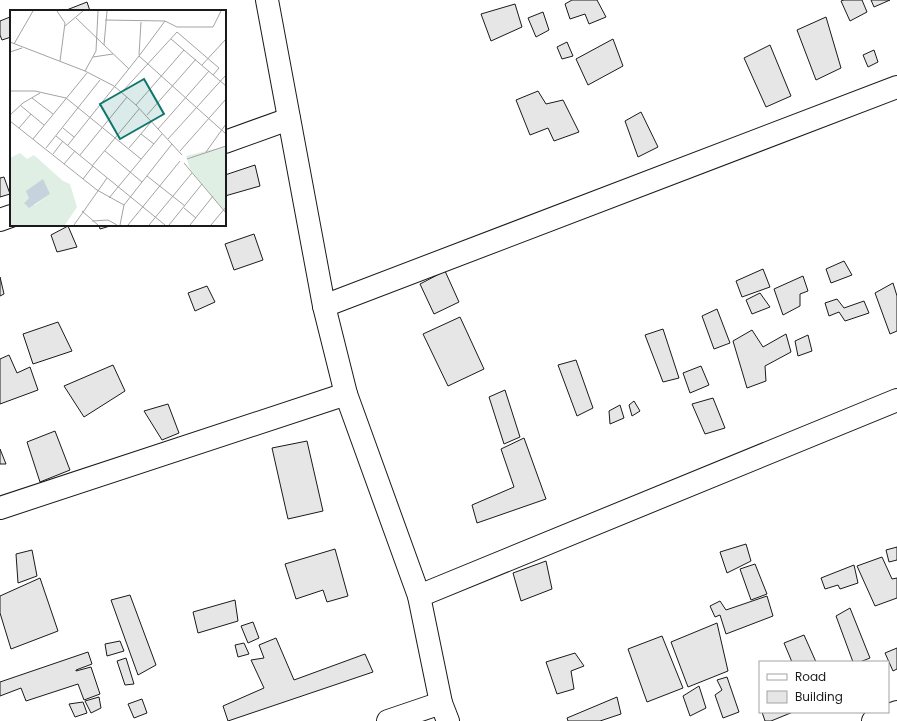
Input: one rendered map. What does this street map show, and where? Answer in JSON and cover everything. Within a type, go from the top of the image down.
[{"type":"main road","points":[[267,0],[324,306],[346,394],[419,596],[445,712],[388,721]]},
{"type":"main road","points":[[324,306],[897,87]]},
{"type":"main road","points":[[226,142],[289,119]]},
{"type":"main road","points":[[0,220],[10,216]]},
{"type":"main road","points":[[0,508],[346,394]]},
{"type":"main road","points":[[419,596],[897,400]]},
{"type":"main road","points":[[874,721],[897,712]]},
{"type":"building","points":[[572,0],[597,0],[606,17],[589,24],[585,14],[570,19],[565,4]]},
{"type":"building","points":[[862,0],[867,12],[850,21],[841,1]]},
{"type":"building","points":[[871,0],[890,0],[874,7]]},
{"type":"building","points":[[87,2],[90,10],[67,10]]},
{"type":"building","points":[[515,4],[522,27],[491,41],[481,14]]},
{"type":"building","points":[[543,12],[549,30],[536,37],[528,18]]},
{"type":"building","points":[[10,17],[10,37],[2,40],[0,35],[0,21]]},
{"type":"building","points":[[826,17],[841,68],[816,80],[797,30]]},
{"type":"building","points":[[613,39],[623,66],[588,85],[576,59]]},
{"type":"building","points":[[567,42],[573,56],[562,59],[557,47]]},
{"type":"building","points":[[770,45],[791,96],[766,107],[744,58]]},
{"type":"building","points":[[874,50],[878,62],[868,67],[863,55]]},
{"type":"building","points":[[538,91],[546,104],[563,100],[579,132],[554,141],[548,128],[530,135],[516,100]]},
{"type":"building","points":[[641,112],[658,147],[638,157],[625,121]]},
{"type":"building","points":[[255,165],[260,186],[226,196],[226,175]]},
{"type":"building","points":[[4,177],[10,194],[0,197],[0,178]]},
{"type":"building","points":[[68,226],[77,247],[57,252],[51,235]]},
{"type":"building","points":[[99,226],[110,226],[100,229]]},
{"type":"building","points":[[254,234],[263,260],[234,270],[225,244]]},
{"type":"building","points":[[844,261],[852,275],[831,283],[826,269]]},
{"type":"building","points":[[763,269],[770,287],[742,297],[736,281]]},
{"type":"building","points":[[445,271],[459,302],[434,314],[420,284]]},
{"type":"building","points":[[803,276],[808,291],[800,294],[800,306],[783,315],[774,289]]},
{"type":"building","points":[[0,277],[4,294],[0,296]]},
{"type":"building","points":[[893,283],[897,296],[897,331],[890,334],[875,293]]},
{"type":"building","points":[[207,286],[215,302],[195,311],[188,293]]},
{"type":"building","points":[[760,293],[770,307],[752,314],[746,300]]},
{"type":"building","points":[[837,299],[844,308],[864,301],[869,313],[845,321],[839,312],[829,316],[825,303]]},
{"type":"building","points":[[717,309],[730,343],[714,349],[702,316]]},
{"type":"building","points":[[460,317],[484,369],[448,386],[423,334]]},
{"type":"building","points":[[58,322],[72,351],[33,364],[23,334]]},
{"type":"building","points":[[663,329],[679,378],[663,382],[645,335]]},
{"type":"building","points":[[752,330],[763,347],[786,334],[791,352],[765,366],[766,381],[747,388],[733,341]]},
{"type":"building","points":[[808,335],[812,351],[798,356],[795,341]]},
{"type":"building","points":[[9,355],[17,373],[30,367],[38,390],[0,404],[0,359]]},
{"type":"building","points":[[576,360],[593,408],[577,416],[558,365]]},
{"type":"building","points":[[113,365],[125,391],[84,417],[64,386]]},
{"type":"building","points":[[701,366],[709,385],[690,393],[683,373]]},
{"type":"building","points":[[505,390],[520,437],[504,444],[489,397]]},
{"type":"building","points":[[713,398],[725,428],[705,434],[692,404]]},
{"type":"building","points":[[634,401],[640,411],[632,416],[629,405]]},
{"type":"building","points":[[168,404],[179,433],[162,440],[144,411]]},
{"type":"building","points":[[620,405],[624,418],[610,424],[609,411]]},
{"type":"building","points":[[55,431],[70,470],[40,482],[27,442]]},
{"type":"building","points":[[524,438],[546,499],[477,523],[472,505],[514,487],[501,449]]},
{"type":"building","points":[[307,441],[323,511],[288,519],[272,448]]},
{"type":"building","points":[[0,449],[6,464],[0,464]]},
{"type":"building","points":[[746,544],[751,561],[727,573],[720,552]]},
{"type":"building","points":[[897,547],[897,560],[889,562],[886,550]]},
{"type":"building","points":[[335,549],[348,596],[327,602],[323,590],[296,599],[285,564]]},
{"type":"building","points":[[32,550],[37,576],[18,583],[16,554]]},
{"type":"building","points":[[882,557],[892,579],[897,578],[897,598],[875,606],[857,566]]},
{"type":"building","points":[[546,561],[552,589],[521,601],[513,573]]},
{"type":"building","points":[[755,564],[767,594],[751,600],[740,569]]},
{"type":"building","points":[[854,565],[858,583],[840,589],[838,585],[825,589],[821,578]]},
{"type":"building","points":[[40,578],[58,631],[11,649],[0,613],[0,596]]},
{"type":"building","points":[[130,595],[156,665],[138,675],[111,600]]},
{"type":"building","points":[[767,596],[773,616],[726,634],[720,615],[715,617],[710,606],[720,601],[726,610]]},
{"type":"building","points":[[235,600],[238,621],[198,633],[193,612]]},
{"type":"building","points":[[850,608],[870,658],[862,661],[853,661],[836,616]]},
{"type":"building","points":[[253,622],[259,638],[248,643],[241,626]]},
{"type":"building","points":[[717,623],[728,671],[688,687],[671,642]]},
{"type":"building","points":[[804,635],[816,661],[792,661],[784,643]]},
{"type":"building","points":[[662,636],[683,688],[647,702],[628,649]]},
{"type":"building","points":[[276,638],[294,680],[365,654],[373,672],[228,721],[223,706],[264,688],[251,660],[264,658],[259,645]]},
{"type":"building","points":[[120,641],[124,651],[107,656],[105,644]]},
{"type":"building","points":[[244,643],[249,654],[238,657],[235,645]]},
{"type":"building","points":[[897,648],[897,669],[893,671],[885,653]]},
{"type":"building","points":[[88,652],[92,664],[76,671],[91,667],[100,694],[84,700],[78,684],[26,701],[21,688],[0,696],[0,682]]},
{"type":"building","points":[[575,653],[584,666],[571,671],[574,689],[557,694],[546,662]]},
{"type":"building","points":[[126,658],[134,684],[125,685],[117,661]]},
{"type":"building","points":[[727,677],[739,712],[723,718],[715,695],[722,690],[717,680]]},
{"type":"building","points":[[699,686],[706,708],[690,716],[683,696]]},
{"type":"building","points":[[99,697],[101,708],[91,713],[85,701]]},
{"type":"building","points":[[617,697],[621,714],[600,721],[568,721],[567,718]]},
{"type":"building","points":[[142,699],[147,713],[134,718],[128,704]]},
{"type":"building","points":[[83,702],[87,713],[75,717],[69,704]]},
{"type":"building","points":[[762,713],[791,713],[771,721],[765,721]]}]
